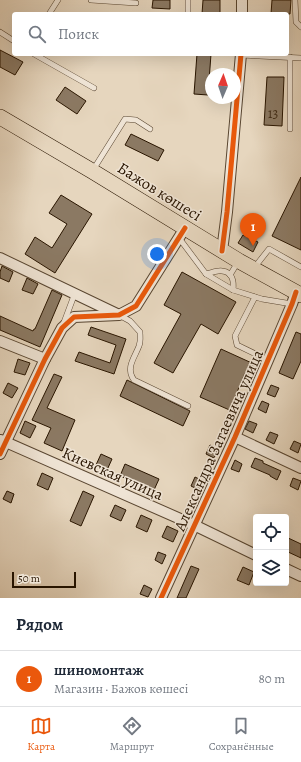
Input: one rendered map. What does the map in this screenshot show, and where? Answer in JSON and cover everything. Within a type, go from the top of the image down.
[{"type":"main road","name":"Бажов көшесі","points":[[0,116],[92,170],[182,233],[222,251],[253,268],[296,297]]},
{"type":"street","points":[[242,0],[242,12]]},
{"type":"street","points":[[222,251],[227,212],[240,56]]},
{"type":"street","points":[[0,454],[3,441],[62,328],[74,317],[119,315],[136,306],[182,233]]},
{"type":"street","points":[[0,258],[119,315]]},
{"type":"street","name":"Александра Затаевича улица","points":[[161,598],[236,437],[296,297]]},
{"type":"street","points":[[0,341],[45,359]]},
{"type":"street","points":[[236,437],[301,468]]},
{"type":"street","name":"Киевская улица","points":[[3,441],[194,525],[253,554]]},
{"type":"street","points":[[289,570],[301,576]]},
{"type":"lane","points":[[50,12],[58,0]]},
{"type":"lane","points":[[91,0],[136,3]]},
{"type":"lane","points":[[188,0],[188,12]]},
{"type":"lane","points":[[295,0],[296,22],[301,27]]},
{"type":"lane","points":[[0,32],[12,40]]},
{"type":"lane","points":[[38,56],[94,88]]},
{"type":"lane","points":[[273,56],[301,58]]},
{"type":"lane","points":[[290,57],[290,129]]},
{"type":"lane","points":[[92,170],[125,119],[136,120],[150,129]]},
{"type":"lane","points":[[182,233],[206,274],[233,290],[255,297],[296,297]]},
{"type":"lane","points":[[253,268],[269,249],[301,267]]},
{"type":"lane","points":[[230,275],[239,261]]},
{"type":"lane","points":[[206,274],[222,271],[230,275],[234,282],[233,290]]},
{"type":"lane","points":[[62,328],[75,293]]},
{"type":"lane","points":[[255,297],[235,336],[236,341],[237,345],[268,360]]},
{"type":"lane","points":[[119,315],[130,322],[140,332],[140,344],[130,366],[132,377],[137,382],[188,406]]},
{"type":"building","points":[[153,0],[170,0],[170,9],[152,8]]},
{"type":"building","points":[[203,0],[220,0],[220,12],[202,12]]},
{"type":"building","points":[[272,0],[291,0],[290,14],[289,12],[271,12]]},
{"type":"building","points":[[0,50],[23,62],[15,75],[0,67]]},
{"type":"building","points":[[197,56],[211,56],[210,68],[205,68],[205,95],[194,94]]},
{"type":"building","points":[[267,77],[284,77],[282,126],[264,125]]},
{"type":"building","points":[[65,87],[86,101],[77,114],[56,100]]},
{"type":"building","points":[[131,134],[164,150],[158,161],[125,145]]},
{"type":"building","points":[[301,177],[301,250],[272,236]]},
{"type":"building","points":[[61,195],[92,214],[55,273],[25,254],[35,237],[52,248],[67,224],[49,213]]},
{"type":"building","points":[[243,235],[258,242],[253,252],[238,243]]},
{"type":"building","points":[[2,266],[13,272],[9,282],[0,278]]},
{"type":"building","points":[[182,272],[236,302],[218,334],[201,324],[173,373],[154,363],[181,314],[164,305]]},
{"type":"building","points":[[27,278],[38,284],[33,294],[22,290]]},
{"type":"building","points":[[52,290],[62,295],[40,347],[0,330],[0,316],[33,331]]},
{"type":"building","points":[[91,327],[126,339],[114,374],[75,361],[79,352],[110,363],[116,345],[88,335]]},
{"type":"building","points":[[296,332],[301,334],[301,361],[293,379],[279,373]]},
{"type":"building","points":[[221,349],[254,364],[249,374],[245,373],[235,397],[239,399],[234,412],[200,397]]},
{"type":"building","points":[[18,359],[30,363],[25,375],[14,372]]},
{"type":"building","points":[[54,374],[62,377],[47,408],[75,420],[62,451],[44,443],[51,428],[32,420]]},
{"type":"building","points":[[127,380],[190,411],[183,426],[120,396]]},
{"type":"building","points":[[8,383],[18,388],[12,398],[3,393]]},
{"type":"building","points":[[271,385],[279,388],[275,397],[267,394]]},
{"type":"building","points":[[262,401],[269,404],[266,413],[258,409]]},
{"type":"building","points":[[25,421],[36,426],[30,438],[20,433]]},
{"type":"building","points":[[249,421],[257,424],[253,433],[245,429]]},
{"type":"building","points":[[270,432],[278,435],[274,444],[266,440]]},
{"type":"building","points":[[294,441],[301,444],[298,453],[290,449]]},
{"type":"building","points":[[210,445],[218,449],[214,458],[206,454]]},
{"type":"building","points":[[101,454],[112,459],[107,470],[96,465]]},
{"type":"building","points":[[255,458],[281,471],[277,480],[270,475],[251,467]]},
{"type":"building","points":[[235,460],[242,464],[239,472],[231,469]]},
{"type":"building","points":[[125,464],[159,479],[154,490],[120,476]]},
{"type":"building","points":[[42,473],[53,478],[48,490],[37,485]]},
{"type":"building","points":[[195,477],[203,481],[199,490],[191,486]]},
{"type":"building","points":[[293,478],[301,481],[298,490],[290,486]]},
{"type":"building","points":[[7,491],[14,494],[11,503],[3,499]]},
{"type":"building","points":[[83,491],[94,496],[81,526],[70,521]]},
{"type":"building","points":[[115,505],[126,510],[121,521],[110,516]]},
{"type":"building","points":[[141,515],[152,520],[147,532],[136,527]]},
{"type":"building","points":[[167,526],[178,531],[173,542],[162,537]]},
{"type":"building","points":[[289,538],[301,544],[301,558],[289,552]]},
{"type":"building","points":[[158,552],[166,555],[162,564],[155,560]]},
{"type":"building","points":[[191,566],[199,569],[186,598],[177,598]]},
{"type":"building","points":[[243,567],[253,572],[249,585],[237,580]]},
{"type":"building","points":[[144,585],[152,589],[148,597],[140,594]]},
{"type":"cycle path","points":[[222,251],[227,212],[241,56]]},
{"type":"cycle path","points":[[0,454],[45,359],[62,328],[74,317],[119,315],[136,306],[185,228]]},
{"type":"cycle path","points":[[161,598],[235,437],[296,292]]},
{"type":"place","name":"шиномонтаж","points":[[253,246]]}]
